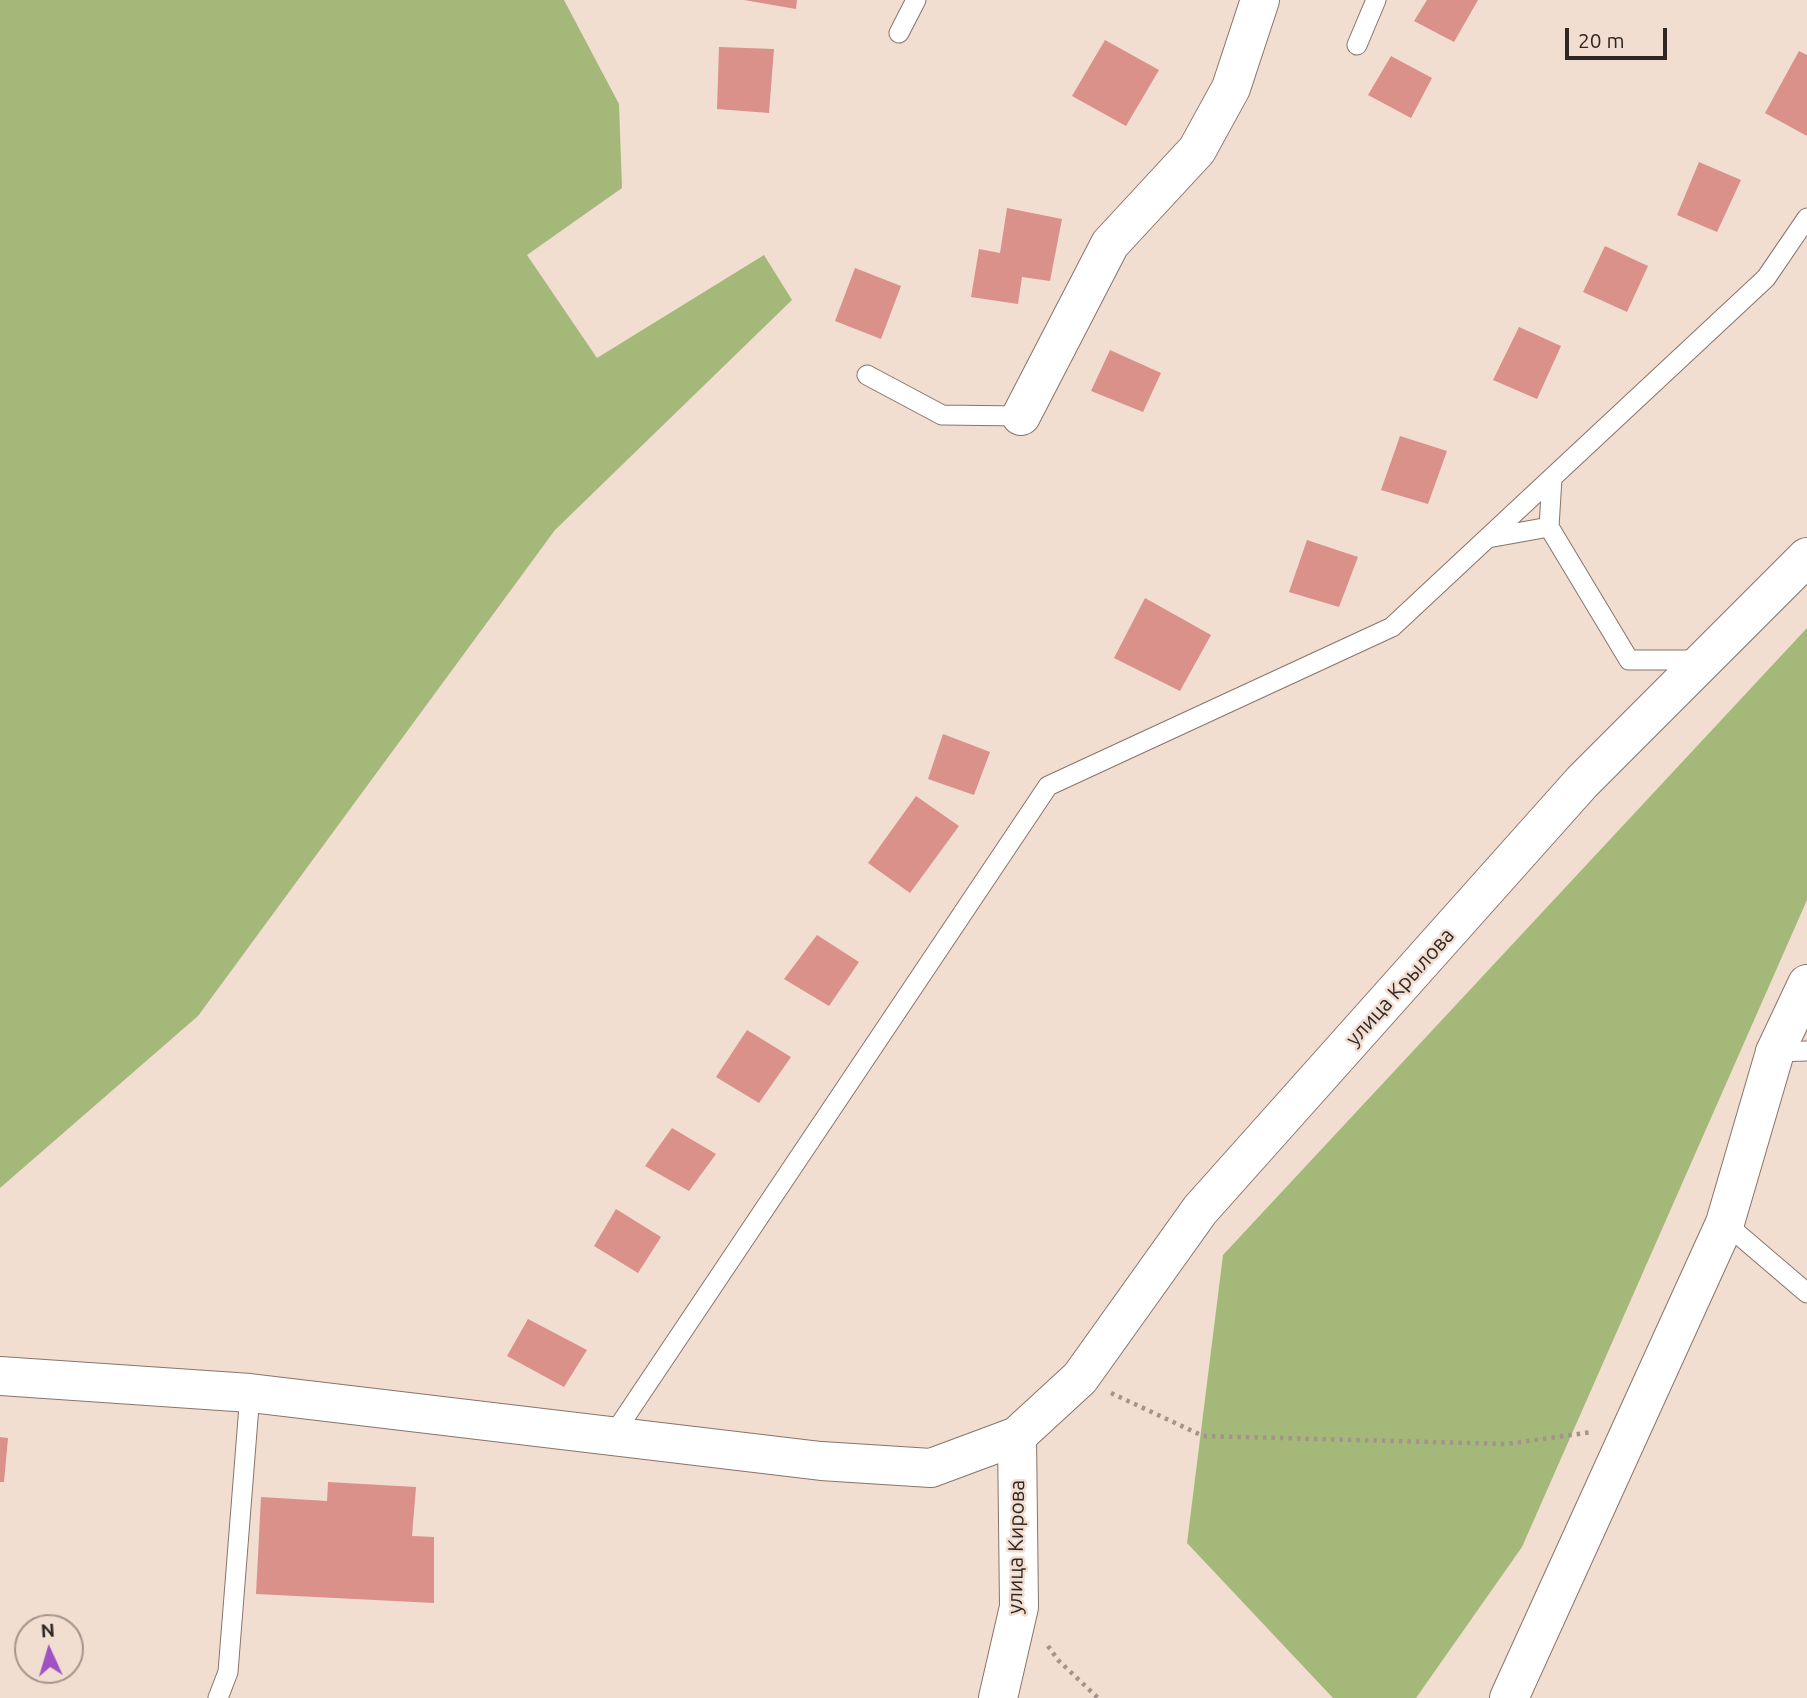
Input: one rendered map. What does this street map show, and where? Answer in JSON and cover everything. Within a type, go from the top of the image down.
[{"type":"street","points":[[1021,416],[1110,244],[1196,150],[1231,88],[1260,0]]},
{"type":"street","name":"улица Крылова","points":[[1017,1436],[1080,1378],[1200,1209],[1582,782],[1807,557]]},
{"type":"street","points":[[1509,1698],[1725,1223],[1791,1052],[1807,984]]},
{"type":"street","points":[[0,1376],[250,1393],[821,1461],[931,1468],[1017,1436]]},
{"type":"street","name":"улица Кирова","points":[[999,1698],[1019,1607],[1017,1436]]},
{"type":"lane","points":[[899,33],[916,0]]},
{"type":"lane","points":[[1357,45],[1376,0]]},
{"type":"lane","points":[[613,1435],[1048,786],[1392,627],[1766,278],[1806,223]]},
{"type":"lane","points":[[867,375],[942,415],[1021,416]]},
{"type":"lane","points":[[1552,478],[1549,527],[1629,660],[1703,660]]},
{"type":"lane","points":[[1488,537],[1549,527]]},
{"type":"lane","points":[[1725,1223],[1807,1293]]},
{"type":"lane","points":[[218,1698],[228,1672],[250,1393]]},
{"type":"path","points":[[1080,1378],[1203,1436],[1507,1444],[1631,1427]]},
{"type":"path","points":[[1019,1607],[1058,1660],[1098,1698]]},
{"type":"green space","points":[[0,0],[564,0],[619,104],[622,188],[527,255],[597,358],[764,255],[792,300],[555,530],[198,1016],[0,1188]]},
{"type":"green space","points":[[1807,628],[1807,900],[1522,1547],[1416,1698],[1333,1698],[1187,1543],[1223,1255]]},
{"type":"building","points":[[744,0],[797,0],[796,9]]},
{"type":"building","points":[[1427,0],[1478,0],[1454,42],[1414,21]]},
{"type":"building","points":[[1105,40],[1159,70],[1126,126],[1072,96]]},
{"type":"building","points":[[719,47],[774,49],[769,113],[717,109]]},
{"type":"building","points":[[1799,51],[1807,55],[1807,136],[1765,113]]},
{"type":"building","points":[[1391,56],[1432,78],[1411,118],[1368,95]]},
{"type":"building","points":[[1699,162],[1741,180],[1717,232],[1677,215]]},
{"type":"building","points":[[1007,208],[1062,219],[1050,281],[1022,277],[1018,304],[971,297],[979,249],[1000,253]]},
{"type":"building","points":[[1605,246],[1648,266],[1627,312],[1583,292]]},
{"type":"building","points":[[855,268],[901,286],[881,339],[835,321]]},
{"type":"building","points":[[1519,327],[1561,346],[1537,399],[1493,380]]},
{"type":"building","points":[[1110,350],[1161,373],[1143,412],[1091,391]]},
{"type":"building","points":[[1400,436],[1447,451],[1428,504],[1381,490]]},
{"type":"building","points":[[1307,540],[1358,557],[1339,607],[1289,592]]},
{"type":"building","points":[[1145,598],[1211,635],[1180,691],[1114,658]]},
{"type":"building","points":[[943,734],[990,752],[974,795],[928,779]]},
{"type":"building","points":[[916,796],[959,826],[910,893],[868,863]]},
{"type":"building","points":[[817,935],[859,962],[829,1006],[784,979]]},
{"type":"building","points":[[747,1030],[791,1057],[759,1103],[716,1077]]},
{"type":"building","points":[[672,1128],[716,1154],[689,1191],[645,1166]]},
{"type":"building","points":[[616,1209],[661,1237],[638,1273],[594,1246]]},
{"type":"building","points":[[528,1319],[587,1350],[564,1387],[507,1356]]},
{"type":"building","points":[[0,1437],[8,1438],[4,1482],[0,1482]]},
{"type":"building","points":[[328,1482],[416,1487],[412,1536],[434,1537],[434,1603],[256,1594],[261,1497],[327,1501]]}]
